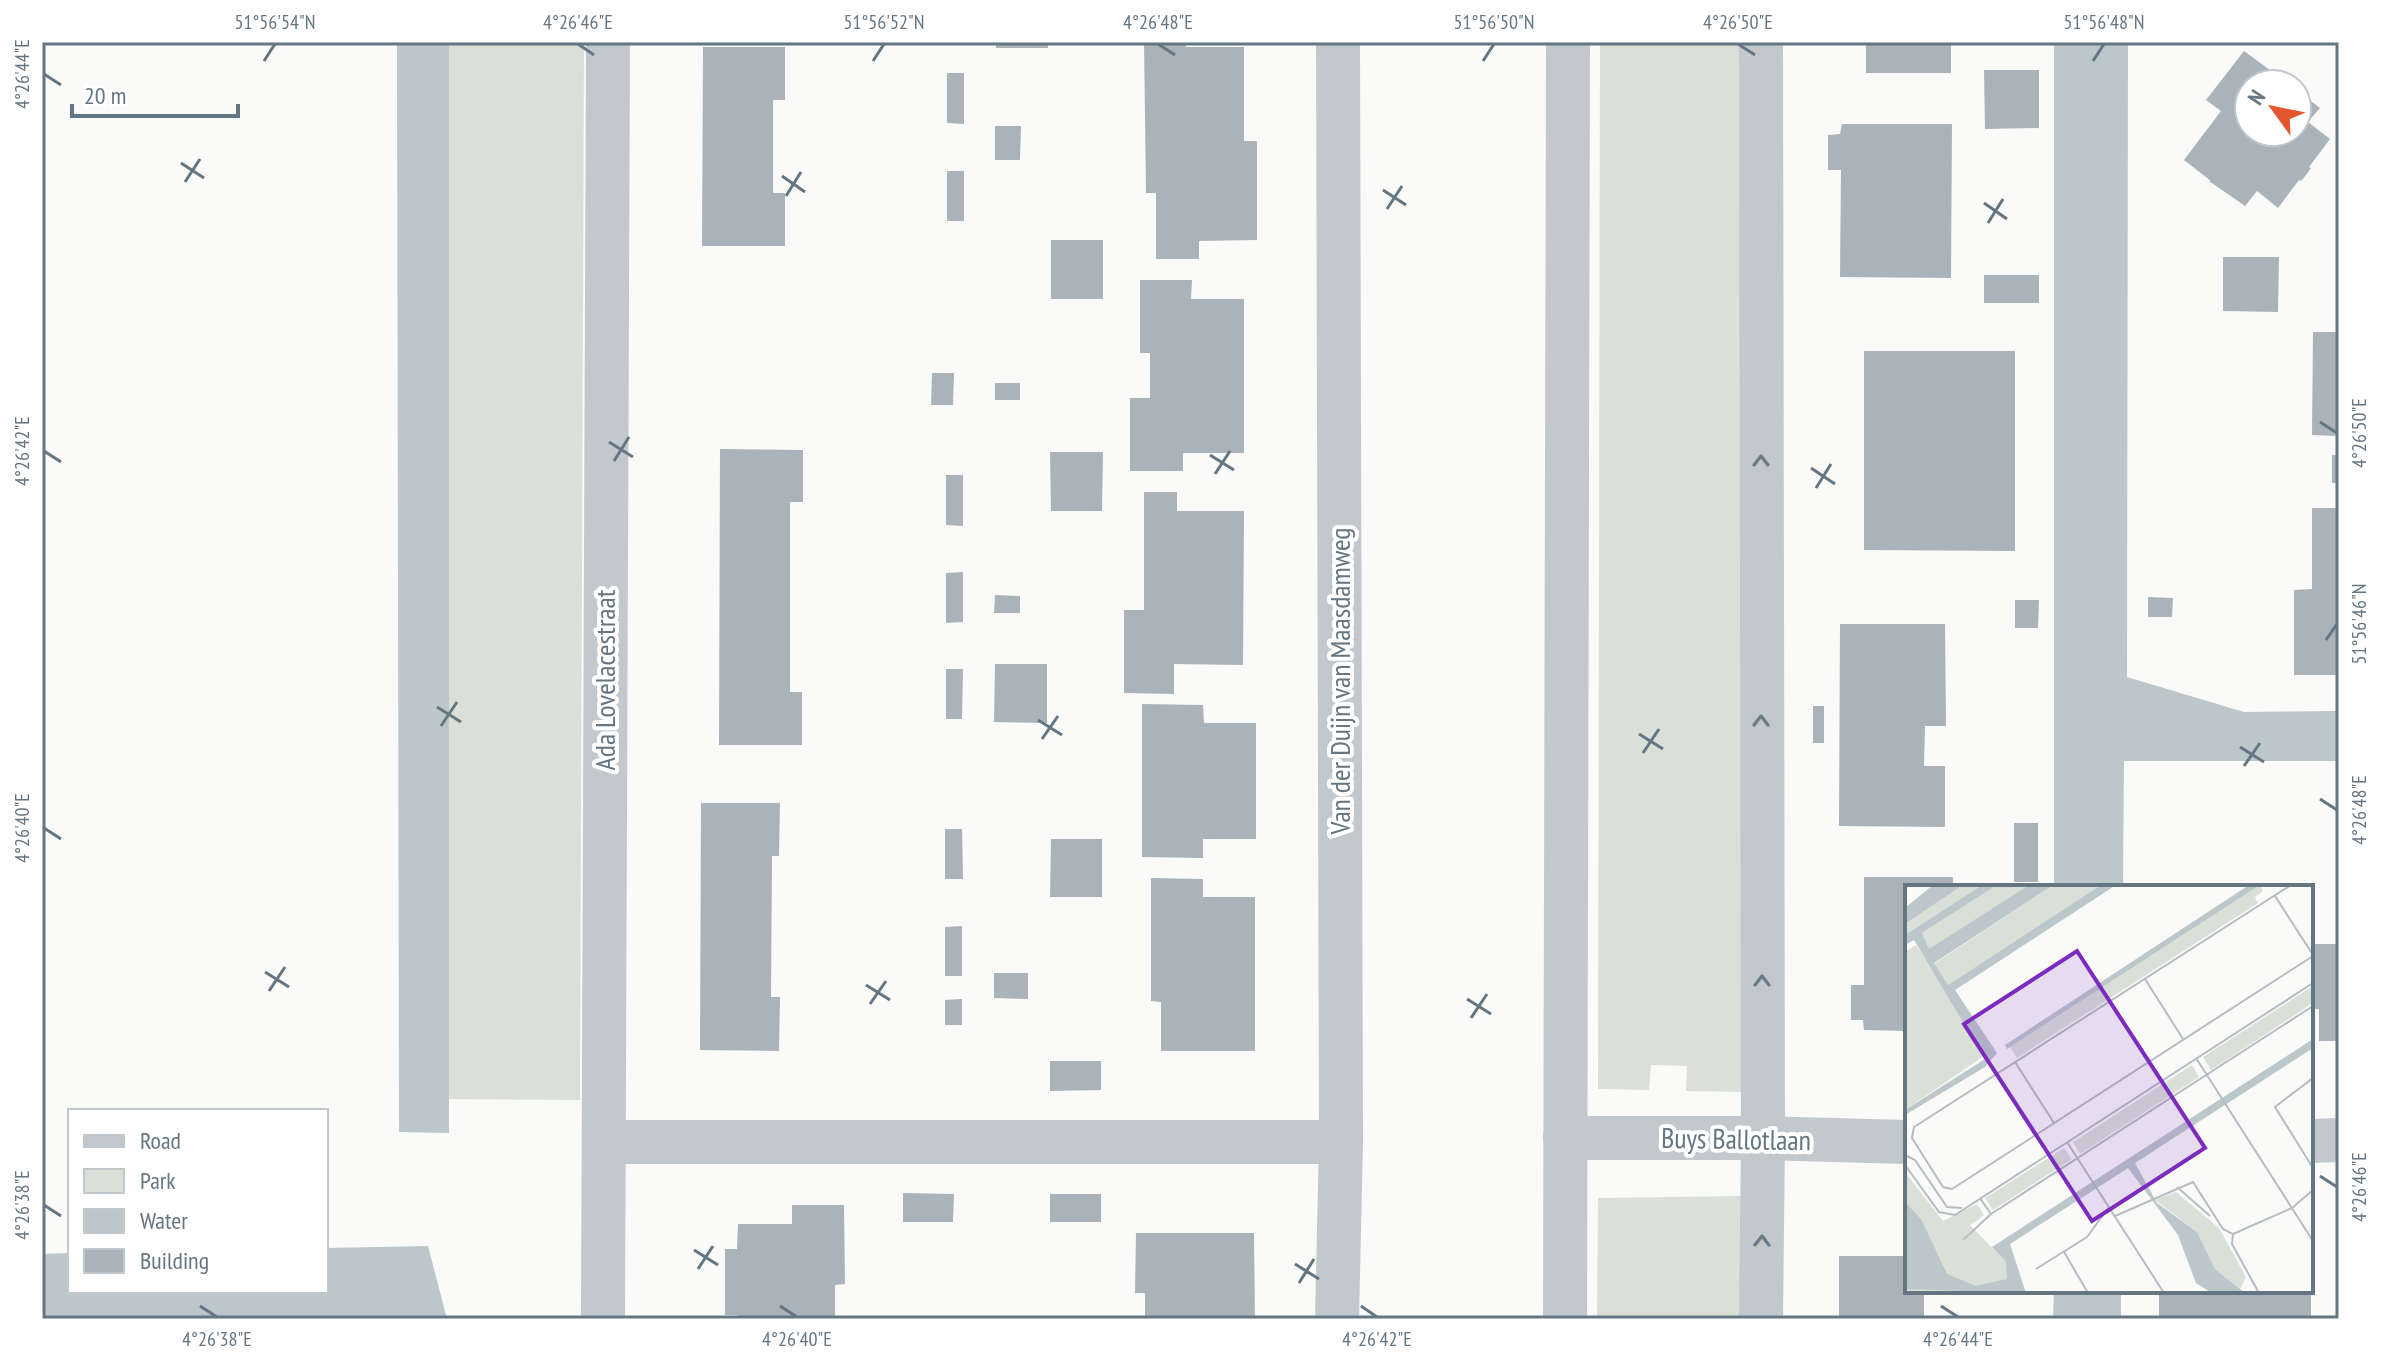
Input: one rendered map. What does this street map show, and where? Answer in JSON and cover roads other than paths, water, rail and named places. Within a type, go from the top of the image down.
[{"type":"street","name":"Ada Lovelacestraat","points":[[603,1319],[608,42]]},
{"type":"street","name":"Van der Duijn van Maasdamweg","points":[[1337,1319],[1341,1142],[1338,42]]},
{"type":"street","points":[[1565,1319],[1568,42]]},
{"type":"street","points":[[1761,42],[1761,1319]]},
{"type":"street","name":"Buys Ballotlaan","points":[[1565,1138],[1905,1142]]},
{"type":"street","points":[[2313,1141],[2339,1140]]},
{"type":"street","points":[[605,1142],[1341,1142]]},
{"type":"water","points":[[397,42],[449,42],[449,1133],[399,1132]]},
{"type":"water","points":[[2054,42],[2128,42],[2127,677],[2244,712],[2339,711],[2339,761],[2124,761],[2123,885],[2054,885]]},
{"type":"water","points":[[428,1246],[447,1319],[42,1319],[42,1254],[68,1253],[68,1293],[328,1293],[328,1248]]},
{"type":"water","points":[[2054,1293],[2121,1293],[2121,1319],[2053,1319]]}]
